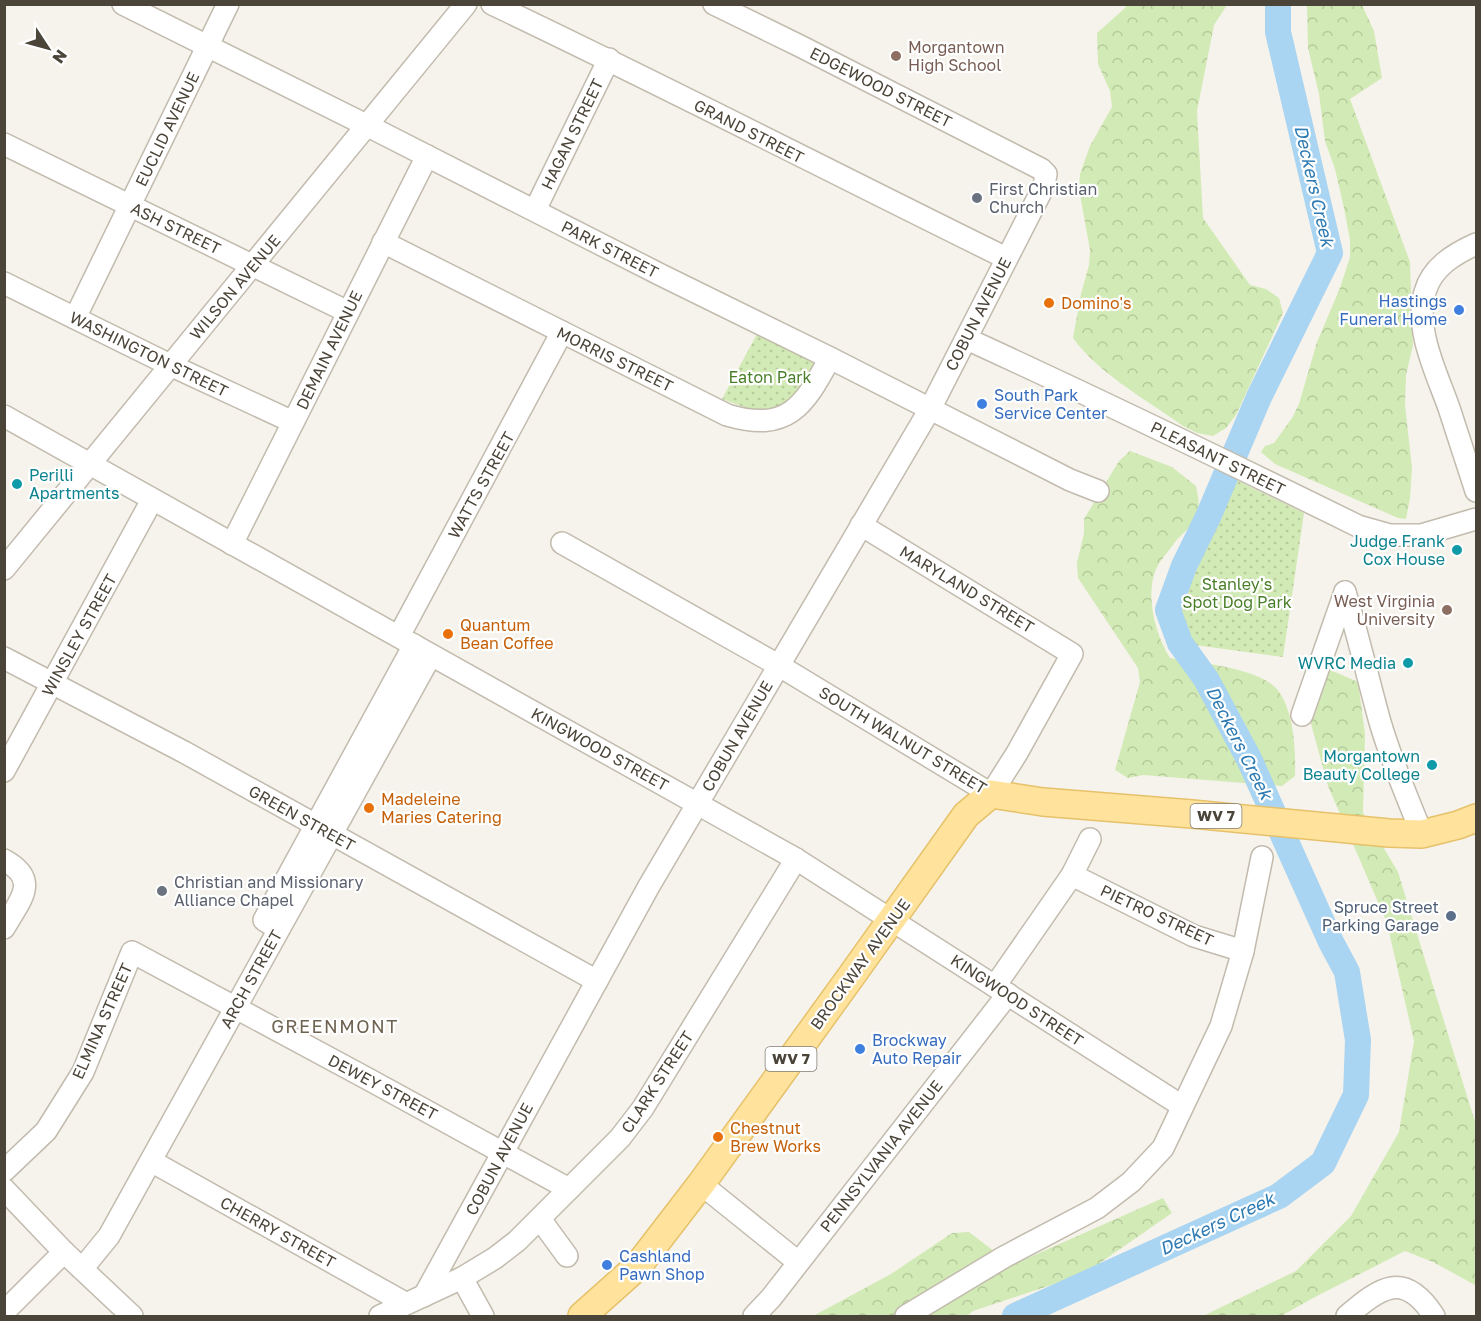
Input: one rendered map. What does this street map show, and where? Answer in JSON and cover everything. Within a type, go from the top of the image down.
[{"type":"main road","name":"SOUTH WALNUT STREET","points":[[991,794],[1043,802],[1422,834]]},
{"type":"main road","name":"BROCKWAY AVENUE","points":[[582,1317],[638,1266],[701,1184],[893,920],[966,814],[991,794]]},
{"type":"main road","name":"WV 7","points":[[1422,834],[1476,818]]},
{"type":"street","name":"PARK STREET","points":[[123,4],[1070,480],[1098,491]]},
{"type":"street","name":"EUCLID AVENUE","points":[[75,318],[228,4]]},
{"type":"street","name":"WILSON AVENUE","points":[[4,569],[466,4]]},
{"type":"street","name":"GRAND STREET","points":[[492,4],[609,59],[736,125],[1006,258]]},
{"type":"street","name":"EDGEWOOD STREET","points":[[714,4],[1041,169],[1046,174]]},
{"type":"street","name":"HAGAN STREET","points":[[535,210],[609,59]]},
{"type":"street","name":"ASH STREET","points":[[4,144],[348,312]]},
{"type":"street","name":"DEMAIN AVENUE","points":[[232,544],[427,156]]},
{"type":"street","name":"COBUN AVENUE","points":[[415,1300],[503,1152],[649,886],[930,409],[1044,186],[1046,174]]},
{"type":"street","name":"MORRIS STREET","points":[[383,242],[727,414],[745,420],[780,418],[795,409],[812,392],[830,358]]},
{"type":"street","points":[[1476,244],[1443,262],[1434,274],[1424,294],[1423,321],[1427,347],[1476,491]]},
{"type":"street","name":"WASHINGTON STREET","points":[[4,283],[170,365],[293,422]]},
{"type":"street","name":"WATTS STREET","points":[[414,645],[562,332]]},
{"type":"street","name":"PLEASANT STREET","points":[[967,339],[1082,392],[1358,526],[1390,535],[1421,535],[1476,519]]},
{"type":"street","name":"KINGWOOD STREET","points":[[4,416],[796,859],[1182,1106]]},
{"type":"street","name":"WINSLEY STREET","points":[[4,771],[152,500]]},
{"type":"street","name":"MARYLAND STREET","points":[[861,525],[1072,654]]},
{"type":"street","name":"SOUTH WALNUT STREET","points":[[562,543],[778,664],[991,794]]},
{"type":"street","points":[[1302,715],[1345,592],[1380,722],[1398,776],[1422,834]]},
{"type":"street","name":"ARCH STREET","points":[[82,1269],[109,1236],[236,1008],[271,925],[324,830],[414,645]]},
{"type":"street","name":"BROCKWAY AVENUE","points":[[991,794],[1017,753],[1072,654]]},
{"type":"street","name":"GREEN STREET","points":[[4,658],[324,830],[597,981]]},
{"type":"street","name":"PENNSYLVANIA AVENUE","points":[[754,1317],[771,1298],[1001,990],[1072,875],[1090,839]]},
{"type":"street","points":[[906,1317],[1004,1257],[1097,1208],[1131,1182],[1163,1148],[1221,1026],[1243,951],[1262,857]]},
{"type":"street","name":"CLARK STREET","points":[[380,1317],[462,1278],[517,1241],[620,1138],[643,1108],[796,859]]},
{"type":"street","points":[[4,860],[18,867],[23,874],[25,884],[24,893],[4,928]]},
{"type":"street","name":"PIETRO STREET","points":[[1072,875],[1194,936],[1243,951]]},
{"type":"street","name":"DEWEY STREET","points":[[132,952],[503,1152],[569,1190]]},
{"type":"street","name":"ELMINA STREET","points":[[4,1171],[46,1131],[83,1072],[132,952]]},
{"type":"street","name":"CHERRY STREET","points":[[151,1161],[415,1300]]},
{"type":"street","points":[[701,1184],[798,1262]]},
{"type":"street","points":[[4,1189],[64,1252],[132,1317]]},
{"type":"street","points":[[540,1219],[567,1256]]},
{"type":"street","points":[[4,1312],[64,1252]]},
{"type":"street","points":[[462,1278],[483,1317]]},
{"type":"street","points":[[1347,1317],[1378,1291],[1398,1287],[1412,1292],[1434,1317]]},
{"type":"green space","points":[[1127,5],[1227,5],[1214,25],[1197,111],[1203,218],[1250,285],[1266,289],[1279,298],[1283,313],[1236,415],[1226,428],[1213,436],[1197,433],[1183,426],[1124,386],[1096,363],[1073,338],[1089,265],[1090,250],[1079,189],[1080,174],[1090,146],[1112,107],[1110,91],[1098,64],[1097,33]]},
{"type":"green space","points":[[1307,5],[1362,5],[1374,31],[1382,78],[1350,99],[1410,262],[1413,345],[1406,375],[1405,405],[1412,468],[1406,519],[1398,518],[1275,464],[1261,452],[1265,446],[1274,443],[1299,404],[1317,342],[1340,288],[1350,257],[1350,240],[1344,208],[1335,169],[1325,141],[1319,94],[1308,48]]},
{"type":"green space","name":"Eaton Park","points":[[757,334],[816,363],[801,391],[777,409],[760,411],[722,399]]},
{"type":"green space","points":[[1130,451],[1172,467],[1196,486],[1198,494],[1199,507],[1196,518],[1162,559],[1153,579],[1151,590],[1153,614],[1160,638],[1170,658],[1241,671],[1255,675],[1276,688],[1287,707],[1293,730],[1295,755],[1295,776],[1282,786],[1143,775],[1128,778],[1115,770],[1140,682],[1138,668],[1078,578],[1077,563],[1084,533],[1084,519],[1119,461]]},
{"type":"green space","name":"Stanley's Spot Dog Park","points":[[1230,477],[1304,513],[1283,657],[1180,643],[1168,610]]},
{"type":"green space","points":[[1328,669],[1358,682],[1365,734],[1363,813],[1398,872],[1476,1125],[1476,1283],[1475,1285],[1433,1262],[1405,1251],[1281,1316],[1203,1316],[1296,1271],[1351,1216],[1399,1132],[1414,1041],[1387,923],[1328,786],[1310,720]]},
{"type":"green space","points":[[1163,1198],[1172,1213],[1084,1274],[973,1311],[967,1316],[813,1316],[891,1274],[952,1233],[969,1232],[1012,1265]]},
{"type":"waterway","name":"Deckers Creek","points":[[1015,1316],[1279,1196],[1323,1163],[1356,1095],[1358,1040],[1347,972],[1331,942],[1249,759],[1206,679],[1180,643],[1168,610],[1184,566],[1208,517],[1259,397],[1330,253],[1278,32],[1278,4]]},
{"type":"place","name":"Morgantown High School","points":[[896,56]]},
{"type":"place","name":"First Christian Church","points":[[977,198]]},
{"type":"place","name":"Domino's","points":[[1049,303]]},
{"type":"place","name":"Hastings Funeral Home","points":[[1459,310]]},
{"type":"place","name":"South Park Service Center","points":[[982,404]]},
{"type":"place","name":"Perilli Apartments","points":[[17,484]]},
{"type":"place","name":"Judge Frank Cox House","points":[[1457,550]]},
{"type":"place","name":"West Virginia University","points":[[1447,610]]},
{"type":"place","name":"Quantum Bean Coffee","points":[[448,634]]},
{"type":"place","name":"WVRC Media","points":[[1408,663]]},
{"type":"place","name":"Morgantown Beauty College","points":[[1432,765]]},
{"type":"place","name":"Madeleine Maries Catering","points":[[369,808]]},
{"type":"place","name":"Christian and Missionary Alliance Chapel","points":[[162,891]]},
{"type":"place","name":"Spruce Street Parking Garage","points":[[1451,916]]},
{"type":"place","name":"Brockway Auto Repair","points":[[860,1049]]},
{"type":"place","name":"Chestnut Brew Works","points":[[718,1137]]},
{"type":"place","name":"Cashland Pawn Shop","points":[[607,1265]]},
{"type":"district","name":"GREENMONT","points":[[335,1027]]}]
